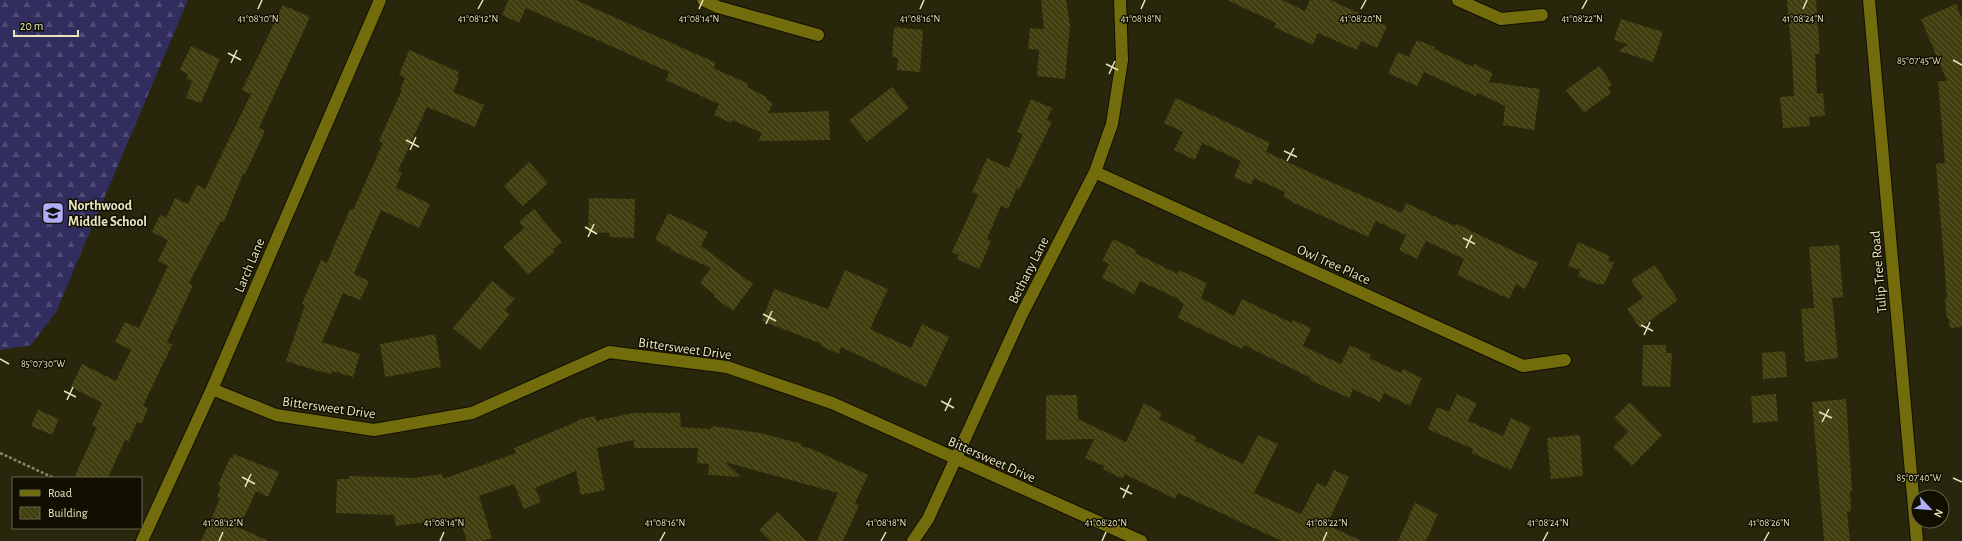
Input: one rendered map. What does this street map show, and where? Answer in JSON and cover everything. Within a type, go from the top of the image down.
[{"type":"street","name":"Larch Lane","points":[[142,541],[212,389],[380,0]]},
{"type":"street","points":[[703,0],[718,7],[818,35]]},
{"type":"street","name":"Bethany Lane","points":[[913,541],[928,519],[1021,316],[1095,172],[1112,124],[1122,60],[1120,0]]},
{"type":"street","points":[[1458,0],[1501,19],[1542,15]]},
{"type":"street","name":"Tulip Tree Road","points":[[1869,0],[1917,541]]},
{"type":"street","name":"Owl Tree Place","points":[[1095,172],[1523,366],[1565,360]]},
{"type":"street","name":"Bittersweet Drive","points":[[212,389],[276,415],[374,430],[472,413],[609,352],[727,367],[832,403],[1141,541]]},
{"type":"path","points":[[0,453],[52,477]]},
{"type":"green space","name":"Northwood Middle School","points":[[0,0],[188,0],[56,312],[31,345],[0,350]]},
{"type":"building","points":[[507,0],[576,0],[716,63],[713,68],[749,84],[747,87],[767,97],[766,99],[773,103],[768,113],[829,111],[830,140],[758,141],[762,133],[732,120],[731,123],[714,115],[719,104],[666,80],[669,72],[526,8],[519,23],[502,15],[508,1]]},
{"type":"building","points":[[1041,0],[1066,0],[1070,25],[1065,79],[1037,76],[1039,50],[1028,49],[1030,28],[1044,29]]},
{"type":"building","points":[[1227,0],[1282,0],[1305,11],[1310,0],[1330,0],[1387,26],[1377,48],[1361,41],[1357,50],[1318,33],[1313,45],[1274,27],[1276,23]]},
{"type":"building","points":[[1787,0],[1816,0],[1820,54],[1815,54],[1817,94],[1823,93],[1825,116],[1809,117],[1810,126],[1783,128],[1780,97],[1794,96]]},
{"type":"building","points":[[1956,4],[1962,19],[1962,327],[1950,328],[1949,319],[1947,319],[1945,298],[1947,298],[1936,164],[1945,163],[1938,81],[1947,81],[1921,19]]},
{"type":"building","points":[[283,5],[310,17],[259,128],[265,131],[245,174],[243,174],[224,222],[221,221],[189,283],[193,285],[167,342],[172,345],[143,406],[148,408],[142,423],[137,422],[129,441],[125,440],[108,477],[74,477],[97,427],[92,425],[102,403],[71,387],[82,364],[116,381],[131,350],[115,342],[125,322],[139,328],[168,266],[158,261],[168,240],[152,232],[160,215],[166,218],[175,198],[188,204],[197,185],[205,189],[251,94],[242,90]]},
{"type":"building","points":[[1621,19],[1663,32],[1653,62],[1619,51],[1628,44],[1614,40]]},
{"type":"building","points":[[894,27],[923,30],[920,72],[897,70],[898,58],[892,57]]},
{"type":"building","points":[[1417,40],[1435,47],[1434,49],[1473,67],[1474,64],[1493,73],[1489,82],[1540,89],[1534,130],[1503,125],[1505,106],[1478,93],[1476,96],[1424,72],[1417,86],[1388,73],[1398,52],[1409,57]]},
{"type":"building","points":[[191,46],[220,59],[201,103],[186,98],[192,81],[186,78],[188,74],[180,70]]},
{"type":"building","points":[[409,50],[459,72],[457,78],[459,79],[453,92],[484,105],[475,127],[427,107],[398,171],[402,173],[396,188],[430,204],[419,228],[381,210],[354,274],[369,281],[360,300],[343,293],[322,342],[360,354],[353,377],[332,371],[331,374],[321,372],[286,361],[305,305],[302,304],[321,260],[327,263],[350,209],[353,210],[383,143],[379,141],[402,90],[400,90],[405,78],[399,75]]},
{"type":"building","points":[[1599,66],[1612,84],[1608,88],[1611,93],[1584,113],[1566,90]]},
{"type":"building","points":[[892,87],[909,108],[867,142],[849,120]]},
{"type":"building","points":[[1176,98],[1270,143],[1266,152],[1324,179],[1402,213],[1406,203],[1455,226],[1457,224],[1538,263],[1525,289],[1516,284],[1509,299],[1457,275],[1464,259],[1426,241],[1417,259],[1399,250],[1406,235],[1376,221],[1368,237],[1292,202],[1283,197],[1285,192],[1254,178],[1251,185],[1234,177],[1241,161],[1202,143],[1195,160],[1174,150],[1183,132],[1164,123]]},
{"type":"building","points":[[1031,99],[1052,108],[1047,120],[1052,122],[1019,190],[1017,188],[1008,209],[1001,206],[987,239],[991,241],[979,269],[957,259],[959,255],[952,252],[978,195],[972,192],[987,158],[1009,168],[1023,134],[1017,132]]},
{"type":"building","points":[[529,162],[548,183],[523,206],[504,186]]},
{"type":"building","points":[[589,198],[635,199],[634,238],[609,237],[610,233],[588,232]]},
{"type":"building","points":[[534,209],[562,242],[553,249],[555,251],[528,275],[503,247],[524,228],[519,222]]},
{"type":"building","points":[[668,213],[708,232],[701,246],[753,284],[733,311],[714,297],[715,295],[700,283],[711,268],[671,250],[671,248],[655,240]]},
{"type":"building","points":[[1113,239],[1136,250],[1135,253],[1178,274],[1179,270],[1207,283],[1201,298],[1234,316],[1242,299],[1292,323],[1293,320],[1311,328],[1303,346],[1341,364],[1350,345],[1371,355],[1369,358],[1401,373],[1403,369],[1422,378],[1410,406],[1384,393],[1380,402],[1353,389],[1349,398],[1310,380],[1311,378],[1244,345],[1242,349],[1178,318],[1184,304],[1178,301],[1179,299],[1140,281],[1134,294],[1102,278],[1109,264],[1102,261]]},
{"type":"building","points":[[1578,242],[1610,256],[1608,260],[1614,263],[1604,284],[1598,284],[1578,276],[1580,270],[1568,266]]},
{"type":"building","points":[[1839,245],[1843,297],[1832,298],[1838,358],[1805,362],[1801,309],[1814,308],[1809,247]]},
{"type":"building","points":[[1655,265],[1678,300],[1640,328],[1627,309],[1643,298],[1631,280]]},
{"type":"building","points":[[845,270],[888,289],[870,329],[911,348],[922,324],[949,337],[926,387],[841,347],[839,354],[821,346],[822,344],[762,321],[774,289],[828,309]]},
{"type":"building","points":[[492,281],[515,299],[505,310],[510,314],[480,350],[453,328]]},
{"type":"building","points":[[435,334],[441,367],[385,377],[380,344]]},
{"type":"building","points":[[1643,345],[1666,345],[1666,353],[1672,353],[1670,387],[1642,386]]},
{"type":"building","points":[[1785,351],[1787,377],[1763,379],[1762,353]]},
{"type":"building","points":[[1457,394],[1477,403],[1468,421],[1503,436],[1511,418],[1531,427],[1511,470],[1472,453],[1473,449],[1428,429],[1437,407],[1449,412]]},
{"type":"building","points":[[1776,394],[1778,421],[1753,423],[1751,396]]},
{"type":"building","points":[[1046,395],[1077,395],[1078,419],[1126,442],[1144,403],[1162,413],[1159,419],[1196,437],[1195,441],[1243,464],[1258,435],[1278,444],[1254,493],[1301,514],[1317,483],[1326,487],[1334,470],[1349,477],[1327,525],[1362,541],[1282,541],[1178,493],[1175,499],[1125,474],[1123,479],[1103,469],[1104,466],[1085,458],[1094,439],[1046,440]]},
{"type":"building","points":[[1846,399],[1852,491],[1850,492],[1851,511],[1847,512],[1850,541],[1824,541],[1812,402]]},
{"type":"building","points":[[1630,402],[1662,435],[1632,466],[1613,447],[1628,432],[1614,418]]},
{"type":"building","points":[[38,410],[59,419],[52,435],[31,426]]},
{"type":"building","points":[[633,413],[680,413],[681,427],[711,429],[712,426],[760,433],[802,444],[801,446],[812,449],[868,475],[855,503],[859,505],[843,541],[817,541],[838,493],[725,462],[741,477],[708,475],[709,464],[697,463],[698,448],[634,448],[634,440],[597,448],[605,490],[581,495],[576,471],[535,488],[541,502],[524,509],[514,484],[479,496],[492,538],[482,541],[467,541],[459,517],[396,526],[394,515],[336,513],[337,479],[349,479],[349,476],[414,478],[442,474],[443,479],[516,453],[514,448],[578,421],[577,420],[595,416],[596,421]]},
{"type":"building","points":[[1580,435],[1583,476],[1551,479],[1547,438]]},
{"type":"building","points":[[234,454],[279,472],[268,497],[256,491],[239,528],[269,541],[201,541],[220,499],[217,497],[221,486],[218,485],[230,458],[232,459]]},
{"type":"building","points":[[1415,503],[1438,514],[1426,541],[1398,541]]},
{"type":"building","points":[[777,512],[806,541],[770,541],[759,530]]},
{"type":"place","name":"Northwood Middle School","points":[[53,213]]}]
